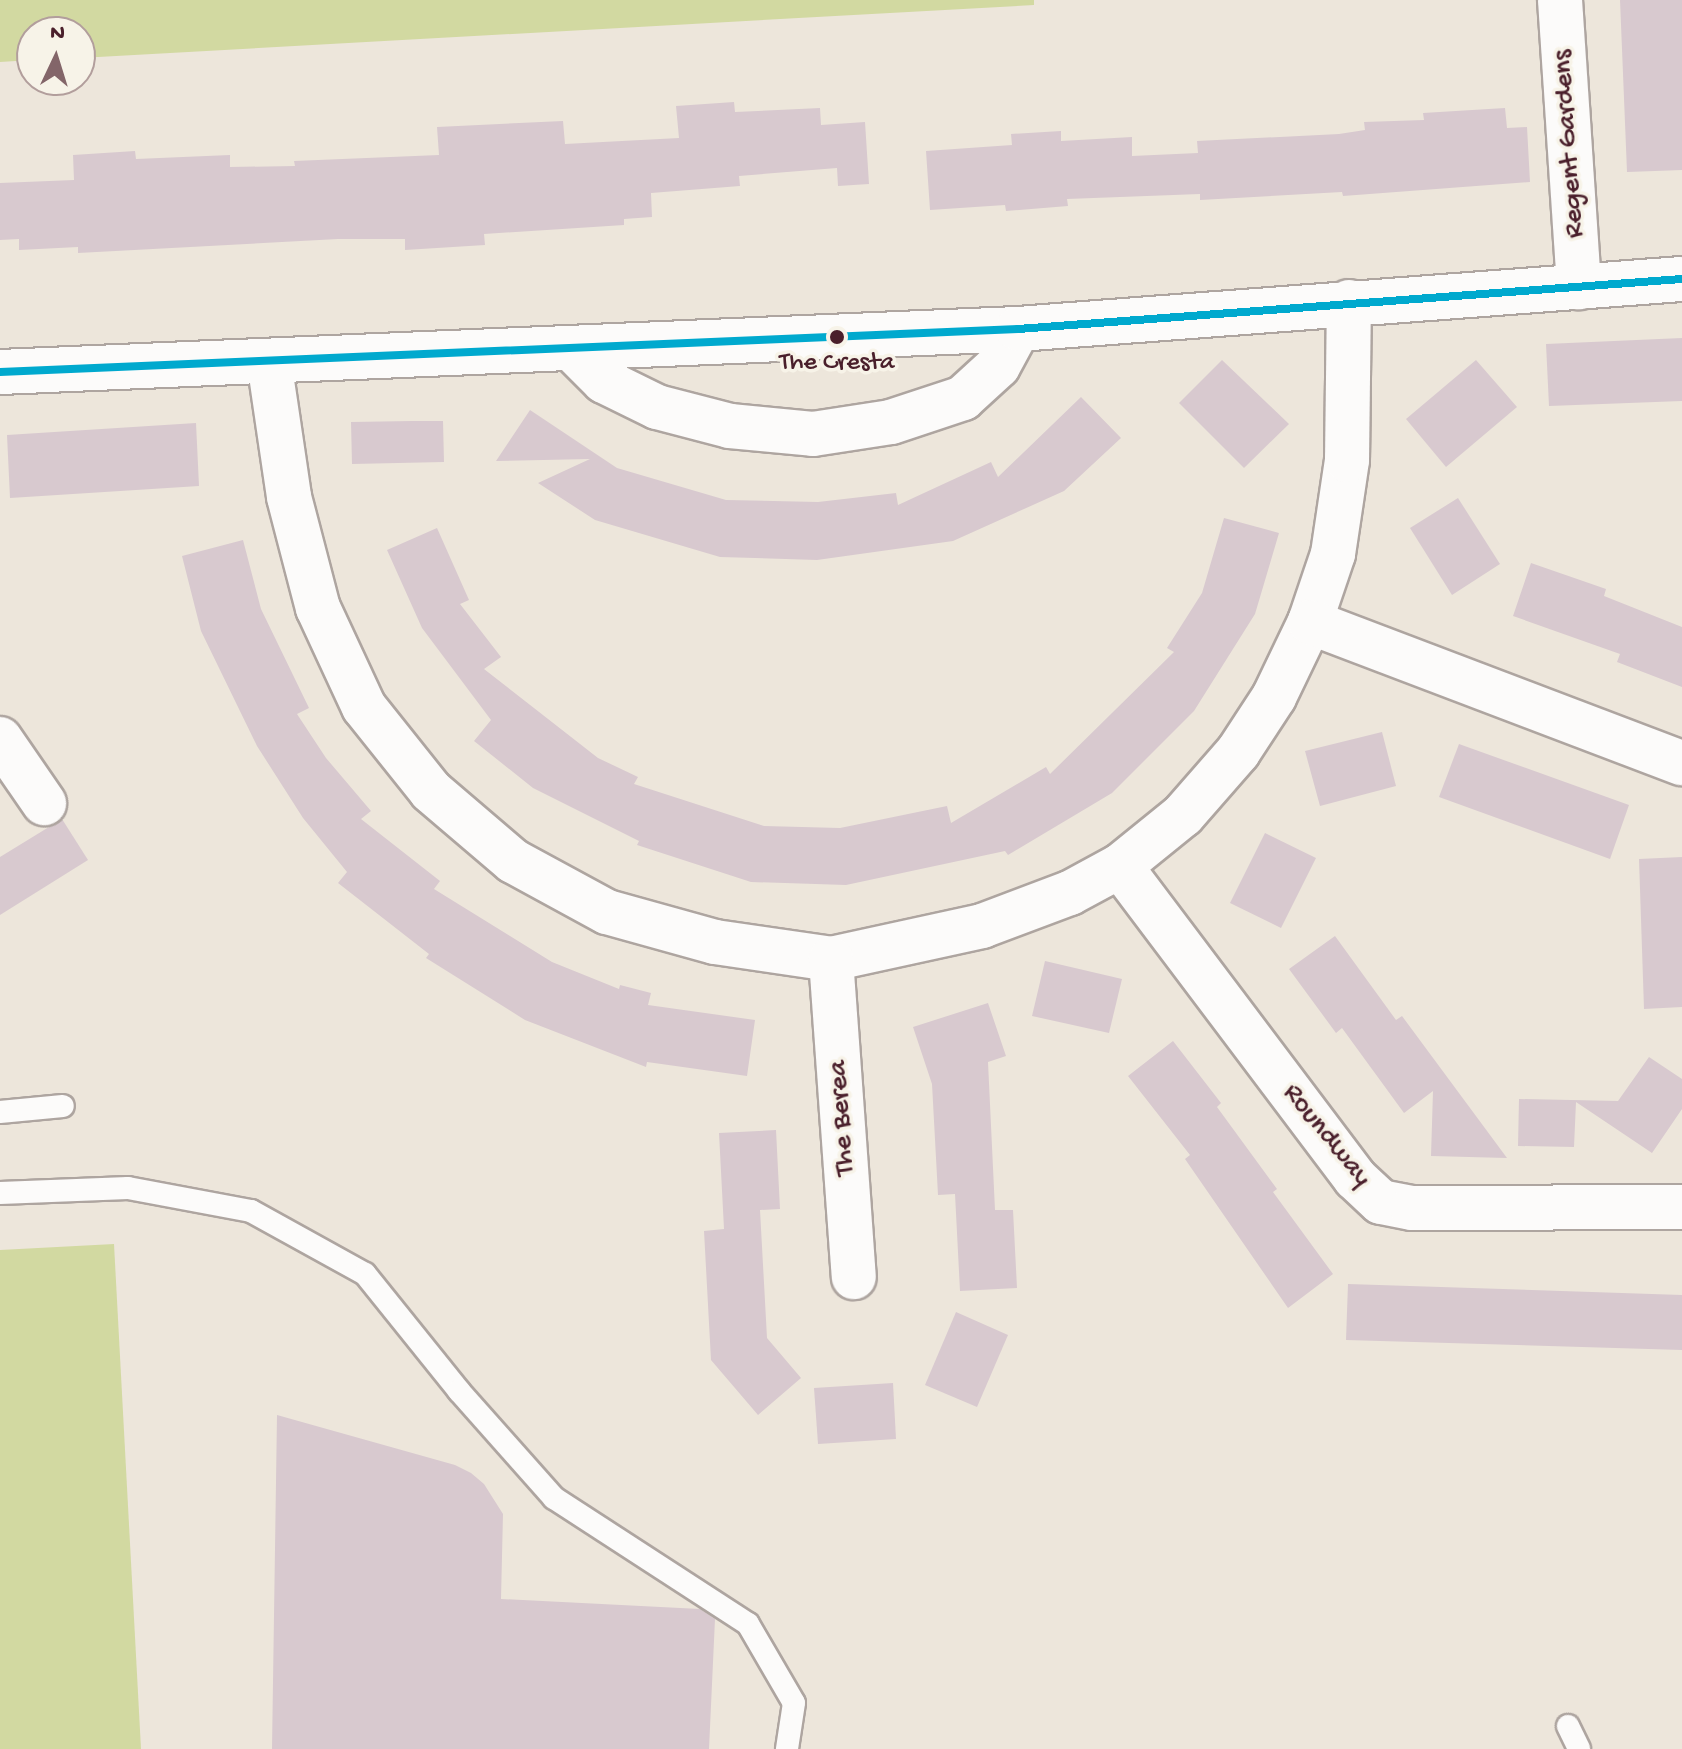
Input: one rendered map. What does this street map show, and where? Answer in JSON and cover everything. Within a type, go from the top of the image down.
[{"type":"street","name":"Regent Gardens","points":[[1560,0],[1579,287]]},
{"type":"street","points":[[0,372],[1018,329],[1682,279]]},
{"type":"street","points":[[269,361],[289,497],[318,608],[364,707],[431,791],[513,861],[607,912],[715,942],[831,959],[982,926],[1070,893],[1120,866],[1183,815],[1238,752],[1274,697],[1310,622],[1333,554],[1347,460],[1349,302]]},
{"type":"street","points":[[571,348],[604,381],[657,407],[730,426],[813,434],[891,422],[963,398],[998,366],[1018,329]]},
{"type":"street","points":[[1310,622],[1682,763]]},
{"type":"street","points":[[0,739],[44,803]]},
{"type":"street","name":"Roundway","points":[[1120,866],[1355,1178],[1381,1202],[1412,1208],[1682,1207]]},
{"type":"street","name":"The Berea","points":[[831,959],[854,1277]]},
{"type":"lane","points":[[0,1112],[63,1106]]},
{"type":"lane","points":[[0,1193],[128,1188],[251,1211],[365,1274],[459,1391],[554,1498],[748,1624],[794,1703],[787,1749]]},
{"type":"lane","points":[[1568,1726],[1579,1749]]},
{"type":"green space","points":[[0,0],[1034,0],[1034,5],[96,57],[96,16],[16,16],[16,61],[0,62]]},
{"type":"green space","points":[[114,1244],[141,1749],[0,1749],[0,1250]]},
{"type":"building","points":[[1620,0],[1682,0],[1682,170],[1627,172]]},
{"type":"building","points":[[734,102],[735,112],[820,108],[821,125],[865,122],[869,184],[838,186],[837,168],[739,176],[740,186],[651,193],[652,217],[624,219],[624,225],[484,234],[485,245],[405,250],[405,239],[338,239],[78,253],[78,247],[19,250],[19,239],[0,240],[0,183],[74,180],[73,155],[135,151],[136,159],[230,155],[230,167],[295,166],[294,161],[439,155],[437,127],[563,121],[565,144],[679,138],[676,106]]},
{"type":"building","points":[[1505,108],[1507,128],[1527,127],[1530,182],[1343,196],[1342,192],[1200,200],[1200,194],[1067,199],[1068,206],[1006,211],[1005,205],[930,210],[926,151],[1012,145],[1011,134],[1061,131],[1061,141],[1132,137],[1132,156],[1198,153],[1197,141],[1339,134],[1365,130],[1364,122],[1424,120],[1423,113]]},
{"type":"building","points":[[1682,338],[1682,401],[1549,406],[1546,344]]},
{"type":"building","points":[[1222,360],[1289,424],[1244,468],[1179,403]]},
{"type":"building","points":[[1476,360],[1517,407],[1446,467],[1406,419]]},
{"type":"building","points":[[1081,397],[1121,438],[1064,491],[953,541],[817,560],[720,557],[595,520],[538,483],[590,459],[496,461],[530,410],[617,468],[726,500],[818,502],[896,493],[898,505],[991,462],[998,477]]},
{"type":"building","points":[[443,421],[444,462],[352,464],[351,422]]},
{"type":"building","points":[[196,423],[199,486],[10,498],[7,435]]},
{"type":"building","points":[[1458,498],[1500,564],[1452,595],[1410,528]]},
{"type":"building","points":[[1224,518],[1279,533],[1255,614],[1194,711],[1112,793],[1008,855],[1005,851],[846,885],[751,882],[637,845],[639,841],[533,788],[474,741],[491,720],[422,628],[387,550],[437,528],[469,600],[460,604],[501,657],[484,669],[598,758],[638,777],[634,784],[764,826],[840,828],[947,806],[951,823],[1046,767],[1050,774],[1174,652],[1167,648],[1202,593]]},
{"type":"building","points":[[243,540],[261,609],[309,708],[297,714],[326,758],[371,811],[361,819],[440,881],[434,889],[552,962],[619,989],[620,985],[651,993],[648,1005],[755,1020],[747,1076],[647,1062],[646,1067],[525,1020],[426,958],[429,954],[338,883],[347,872],[303,818],[257,746],[201,631],[182,556]]},
{"type":"building","points":[[1531,563],[1606,589],[1604,596],[1682,627],[1682,687],[1617,662],[1620,654],[1513,616]]},
{"type":"building","points":[[1382,732],[1396,786],[1320,806],[1305,751]]},
{"type":"building","points":[[1459,744],[1629,805],[1610,859],[1439,797]]},
{"type":"building","points":[[62,819],[88,860],[0,915],[0,857]]},
{"type":"building","points":[[1265,833],[1316,858],[1281,928],[1230,903]]},
{"type":"building","points":[[1682,857],[1682,1007],[1644,1009],[1639,859]]},
{"type":"building","points":[[1335,936],[1396,1020],[1402,1016],[1507,1158],[1431,1156],[1433,1091],[1404,1113],[1342,1028],[1336,1033],[1289,969]]},
{"type":"building","points":[[1045,961],[1122,979],[1109,1033],[1032,1016]]},
{"type":"building","points":[[988,1003],[1006,1056],[988,1062],[995,1210],[1013,1210],[1017,1288],[960,1291],[955,1194],[938,1195],[932,1084],[913,1027]]},
{"type":"building","points":[[1173,1041],[1221,1103],[1217,1107],[1277,1189],[1273,1192],[1333,1274],[1288,1308],[1185,1159],[1190,1155],[1128,1076]]},
{"type":"building","points":[[1649,1057],[1682,1079],[1682,1109],[1652,1153],[1576,1102],[1574,1147],[1518,1146],[1519,1099],[1618,1101]]},
{"type":"building","points":[[776,1130],[780,1209],[760,1210],[767,1338],[801,1378],[758,1415],[711,1360],[704,1231],[724,1229],[719,1133]]},
{"type":"building","points":[[1348,1284],[1682,1295],[1682,1350],[1346,1340]]},
{"type":"building","points":[[956,1312],[1008,1335],[977,1407],[925,1385]]},
{"type":"building","points":[[893,1383],[896,1439],[818,1444],[814,1388]]},
{"type":"building","points":[[277,1415],[455,1465],[471,1473],[484,1484],[503,1514],[501,1599],[700,1609],[715,1619],[709,1749],[272,1749]]},
{"type":"transit line","points":[[0,372],[1018,329],[1682,279]]},
{"type":"place","name":"The Cresta","points":[[837,337]]}]
